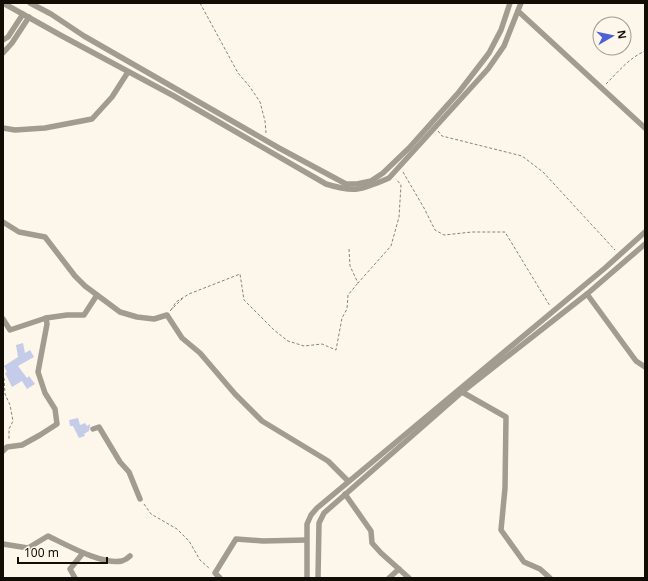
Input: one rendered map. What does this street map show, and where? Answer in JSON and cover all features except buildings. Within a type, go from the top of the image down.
[{"type":"street","points":[[4,3],[174,96],[326,184],[342,189],[355,190],[368,187],[389,178],[488,70],[504,46],[521,3]]},
{"type":"street","points":[[30,3],[51,14],[84,36],[346,184],[357,184],[371,181],[409,148],[468,81],[489,54],[501,30],[510,3]]},
{"type":"street","points":[[518,11],[645,128]]},
{"type":"street","points":[[3,40],[8,37],[23,14]]},
{"type":"street","points":[[3,53],[12,44],[29,17]]},
{"type":"street","points":[[3,128],[14,130],[44,128],[92,120],[112,97],[128,72]]},
{"type":"street","points":[[3,222],[19,232],[45,237],[75,276],[85,286],[120,312],[137,317],[154,319],[167,315],[182,338],[200,353],[235,394],[262,421],[328,461],[348,480]]},
{"type":"street","points":[[307,578],[307,524],[311,515],[317,508],[348,480],[619,256],[645,232]]},
{"type":"street","points":[[318,578],[319,523],[324,513],[462,392],[587,294],[645,244]]},
{"type":"street","points":[[587,294],[636,361],[645,367]]},
{"type":"street","points":[[3,319],[10,330],[46,318],[67,315],[84,315],[97,295]]},
{"type":"street","points":[[5,449],[22,445],[57,424],[55,410],[45,393],[38,372],[47,324],[46,318]]},
{"type":"street","points":[[462,392],[506,417],[505,488],[501,530],[524,562],[540,569],[550,578]]},
{"type":"street","points":[[93,429],[99,427],[120,462],[129,472],[140,499]]},
{"type":"street","points":[[345,494],[371,531],[372,543],[409,578]]},
{"type":"street","points":[[3,544],[28,548],[48,536],[83,553],[109,561],[123,561],[130,556]]},
{"type":"street","points":[[220,578],[215,573],[236,539],[263,541],[306,540]]},
{"type":"street","points":[[75,578],[70,570],[83,553]]},
{"type":"street","points":[[389,578],[399,569]]},
{"type":"path","points":[[200,3],[238,73],[260,102],[265,121],[266,140]]},
{"type":"path","points":[[601,89],[630,60],[645,51]]},
{"type":"path","points":[[435,128],[442,136],[522,156],[542,172],[619,256]]},
{"type":"path","points":[[400,166],[435,230],[444,235],[472,232],[505,232],[554,310]]},
{"type":"path","points":[[167,315],[176,302],[189,294],[240,274],[244,300],[279,334],[288,341],[304,346],[322,344],[336,350],[342,318],[347,309],[348,295],[391,246],[399,217],[401,185],[392,174]]},
{"type":"path","points":[[349,249],[350,266],[358,283]]},
{"type":"path","points":[[4,378],[5,394],[10,405],[13,421],[9,430],[5,449]]},
{"type":"path","points":[[140,499],[151,514],[177,529],[189,541],[200,560],[215,573]]}]
